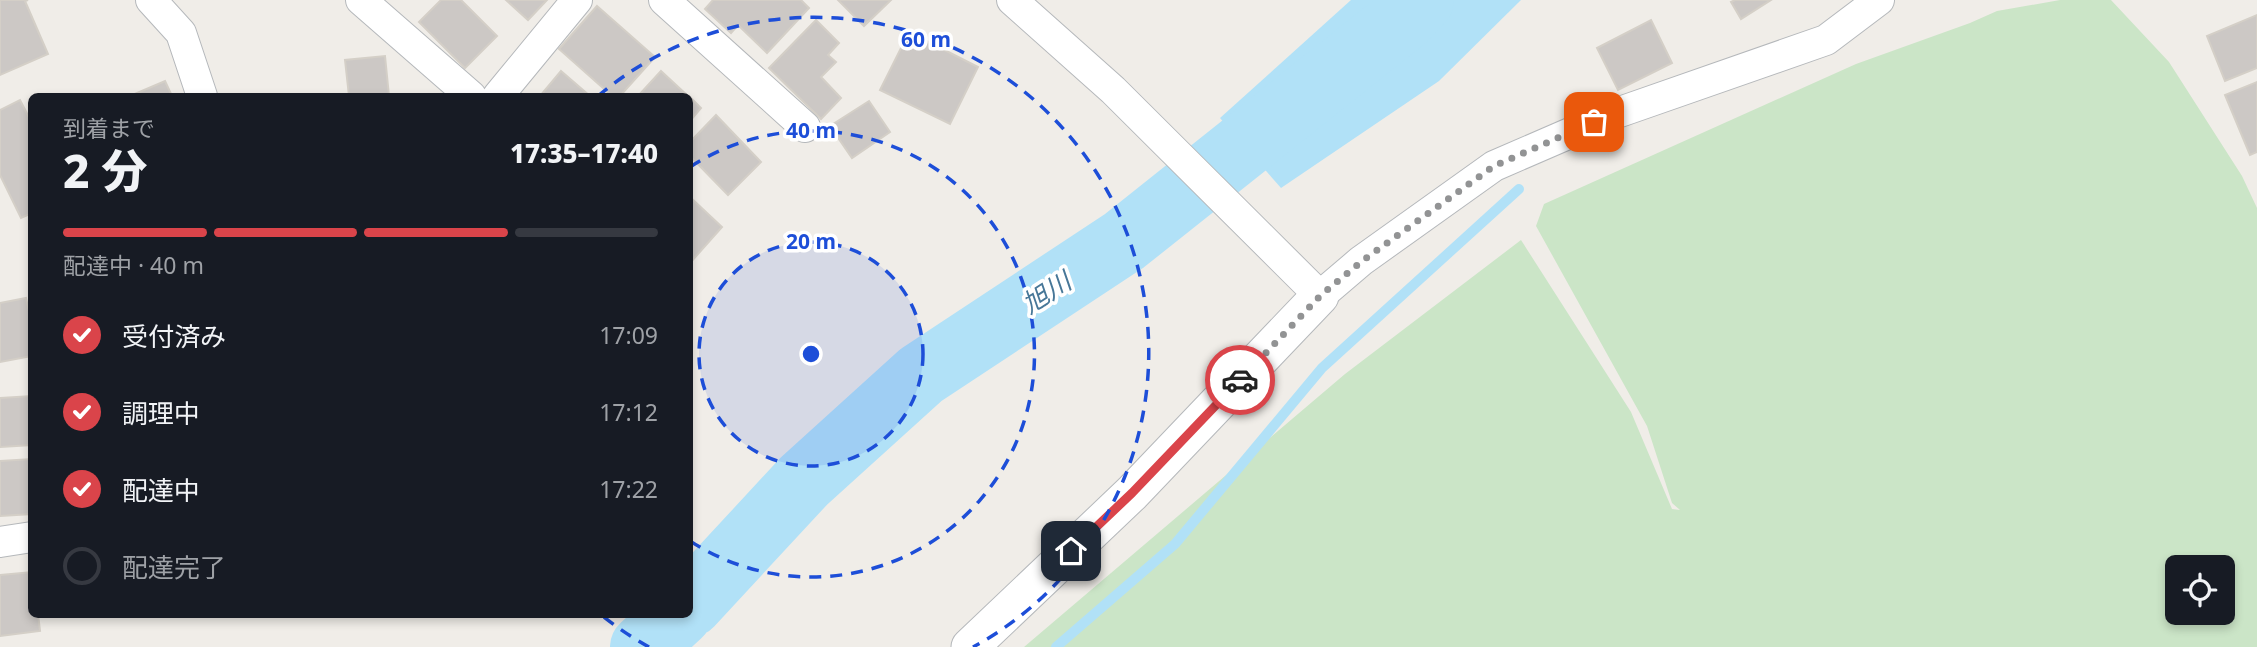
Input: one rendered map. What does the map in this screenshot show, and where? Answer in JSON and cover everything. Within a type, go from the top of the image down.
[{"type":"street","points":[[151,0],[181,33],[201,93]]},
{"type":"street","points":[[361,0],[468,93]]},
{"type":"street","points":[[500,93],[577,0]]},
{"type":"street","points":[[664,0],[805,127]]},
{"type":"street","points":[[1012,0],[1112,90],[1320,296]]},
{"type":"street","points":[[970,647],[1132,493],[1320,296],[1362,261],[1494,166],[1614,114],[1826,40],[1879,0]]},
{"type":"street","points":[[0,542],[28,538]]},
{"type":"green space","points":[[2060,0],[2111,0],[2169,62],[2242,176],[2257,208],[2257,647],[1024,647],[1345,374],[1521,240],[1631,412],[1672,509],[1680,510],[1672,503],[1647,426],[1536,226],[1544,204],[1856,64],[1997,11]]},
{"type":"water","points":[[1351,0],[1521,0],[1439,81],[1281,188],[1220,118]]},
{"type":"building","points":[[0,0],[28,0],[25,1],[48,54],[0,75]]},
{"type":"building","points":[[441,0],[461,0],[497,36],[465,68],[419,22]]},
{"type":"building","points":[[506,0],[547,0],[528,20]]},
{"type":"building","points":[[713,0],[801,0],[809,8],[767,53],[738,25],[731,33],[705,9]]},
{"type":"building","points":[[838,0],[891,0],[864,26]]},
{"type":"building","points":[[1771,0],[1741,19],[1731,2]]},
{"type":"building","points":[[597,6],[655,57],[623,93],[609,93],[559,49]]},
{"type":"building","points":[[2257,15],[2257,68],[2225,81],[2207,36]]},
{"type":"building","points":[[816,20],[839,43],[828,55],[836,62],[821,77],[841,98],[821,119],[769,68]]},
{"type":"building","points":[[1651,20],[1672,63],[1618,90],[1597,48]]},
{"type":"building","points":[[909,32],[978,67],[950,124],[880,90]]},
{"type":"building","points":[[385,56],[389,93],[349,93],[345,60]]},
{"type":"building","points":[[561,71],[587,93],[543,93]]},
{"type":"building","points":[[661,71],[685,93],[641,93]]},
{"type":"building","points":[[165,81],[171,93],[137,93]]},
{"type":"building","points":[[2257,82],[2257,152],[2250,155],[2225,95]]},
{"type":"building","points":[[20,100],[28,115],[28,215],[21,218],[0,175],[0,110]]},
{"type":"building","points":[[693,100],[701,108],[693,117]]},
{"type":"building","points":[[869,101],[890,132],[852,158],[830,126]]},
{"type":"building","points":[[716,115],[761,162],[728,195],[693,159],[693,139]]},
{"type":"building","points":[[693,200],[722,227],[693,260]]},
{"type":"building","points":[[26,298],[28,357],[0,362],[0,303]]},
{"type":"building","points":[[28,396],[28,445],[0,447],[0,398]]},
{"type":"building","points":[[28,459],[28,514],[0,516],[0,461]]},
{"type":"building","points":[[28,572],[28,618],[38,618],[40,631],[0,636],[0,575]]},
{"type":"waterway","name":"旭川","points":[[693,601],[804,481],[921,375],[1124,241],[1403,19],[1421,0]]},
{"type":"waterway","points":[[1056,647],[1175,544],[1322,368],[1519,189]]},
{"type":"waterway","name":"旭川","points":[[643,647],[675,618]]},
{"type":"way so far","points":[[1240,380],[1320,296],[1362,261],[1494,166],[1594,122]]},
{"type":"route","points":[[1071,551],[1132,493],[1240,380]]}]
